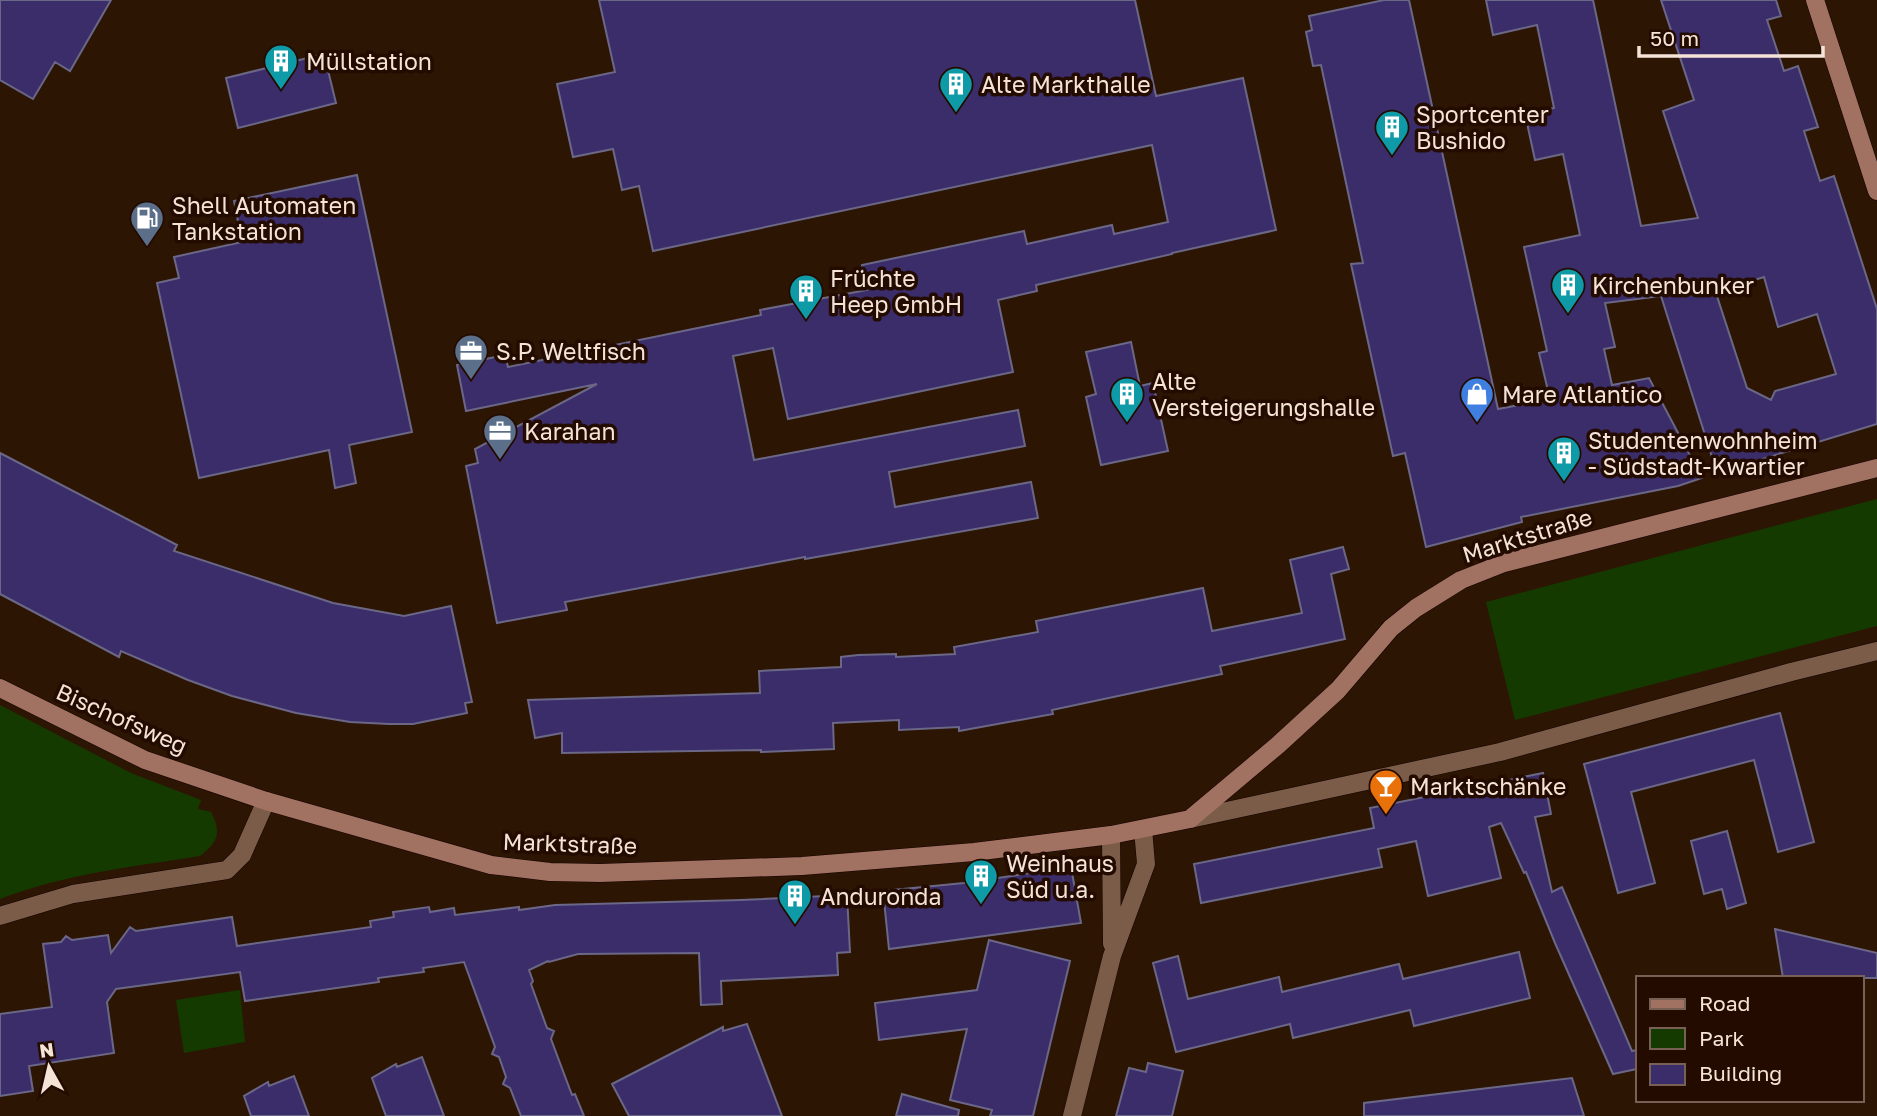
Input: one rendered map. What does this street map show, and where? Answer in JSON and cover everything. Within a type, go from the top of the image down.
[{"type":"main road","points":[[1815,0],[1877,191]]},
{"type":"main road","name":"Marktstraße","points":[[266,801],[491,864],[550,872],[600,873],[802,866],[974,852],[1143,829],[1191,819],[1338,690],[1391,628],[1416,608],[1461,580],[1504,563],[1877,468]]},
{"type":"main road","name":"Bischofsweg","points":[[0,688],[145,760],[266,801]]},
{"type":"street","name":"Marktstraße","points":[[1191,819],[1500,752],[1877,651]]},
{"type":"street","points":[[0,916],[73,894],[226,870],[242,855],[266,801]]},
{"type":"street","points":[[1072,1116],[1112,956],[1146,864],[1143,829]]},
{"type":"street","points":[[1111,835],[1112,956]]},
{"type":"green space","points":[[1877,499],[1877,626],[1515,720],[1486,602]]},
{"type":"green space","points":[[0,705],[131,773],[201,800],[198,809],[211,812],[216,826],[216,837],[211,846],[200,856],[73,877],[0,899]]},
{"type":"green space","points":[[240,990],[245,1042],[184,1053],[176,1000]]},
{"type":"building","points":[[0,0],[111,0],[70,71],[55,62],[33,99],[0,80]]},
{"type":"building","points":[[599,0],[1135,0],[1156,96],[1243,78],[1276,230],[1036,285],[1037,291],[998,300],[1013,372],[788,419],[773,348],[733,356],[754,460],[1018,410],[1025,446],[889,472],[895,507],[1031,482],[1038,518],[805,557],[565,602],[567,610],[497,623],[466,466],[478,463],[475,449],[597,384],[466,411],[457,365],[505,355],[508,367],[761,315],[760,310],[867,290],[862,265],[1024,231],[1027,244],[1112,225],[1114,234],[1168,222],[1152,145],[653,251],[639,186],[622,190],[613,149],[573,157],[557,84],[615,72]]},
{"type":"building","points":[[1384,0],[1409,0],[1498,409],[1550,399],[1539,353],[1547,351],[1524,247],[1580,235],[1563,154],[1535,160],[1525,114],[1554,108],[1537,25],[1493,35],[1486,0],[1593,0],[1641,226],[1698,218],[1663,111],[1694,100],[1661,0],[1776,0],[1781,16],[1767,20],[1784,71],[1798,66],[1818,127],[1804,131],[1820,181],[1834,176],[1877,309],[1877,424],[1717,473],[1661,296],[1605,303],[1615,347],[1604,349],[1612,385],[1649,378],[1702,478],[1678,486],[1521,517],[1522,522],[1426,547],[1405,453],[1393,456],[1351,264],[1363,263],[1321,65],[1313,66],[1306,32],[1312,30],[1309,16]],"holes":[[[1764,277],[1778,327],[1817,314],[1836,374],[1775,391],[1771,400],[1747,388],[1715,290]]]},
{"type":"building","name":"Müllstation","points":[[324,54],[336,103],[238,128],[226,78]]},
{"type":"building","points":[[357,175],[412,432],[349,445],[356,483],[335,488],[329,450],[199,478],[157,283],[179,278],[174,257],[242,242],[234,201]]},
{"type":"building","name":"Alte Versteigerungshalle","points":[[1131,342],[1140,386],[1153,383],[1168,451],[1101,465],[1086,397],[1096,394],[1086,352]]},
{"type":"building","points":[[0,453],[177,545],[174,551],[333,603],[404,616],[451,606],[472,702],[465,703],[467,713],[413,724],[389,724],[350,722],[296,713],[232,696],[121,651],[119,657],[0,594]]},
{"type":"building","points":[[1343,547],[1349,569],[1331,574],[1345,639],[1220,666],[1222,674],[1052,710],[1053,714],[959,731],[959,727],[899,730],[899,720],[833,723],[834,749],[562,753],[562,733],[535,738],[528,700],[760,693],[759,671],[841,667],[841,657],[858,655],[896,654],[896,657],[955,654],[954,647],[1038,632],[1036,621],[1203,588],[1212,631],[1302,613],[1290,560]]},
{"type":"building","points":[[1780,713],[1814,842],[1778,852],[1754,760],[1631,792],[1655,883],[1618,893],[1584,764]]},
{"type":"building","points":[[1543,773],[1551,814],[1535,817],[1552,892],[1562,887],[1632,1051],[1636,1050],[1636,1069],[1613,1074],[1526,872],[1524,873],[1501,823],[1489,827],[1501,878],[1428,896],[1416,841],[1378,849],[1382,867],[1201,903],[1194,864],[1374,828],[1370,808]]},
{"type":"building","points":[[1727,831],[1746,903],[1727,909],[1722,889],[1704,894],[1691,841]]},
{"type":"building","name":"Weinhaus Süd u.a.","points":[[1071,867],[1081,923],[889,949],[883,891],[964,883]]},
{"type":"building","points":[[847,895],[850,952],[837,953],[838,975],[721,981],[722,1004],[701,1005],[699,953],[578,954],[548,961],[529,970],[533,981],[531,984],[547,1028],[554,1031],[551,1039],[572,1095],[575,1094],[584,1116],[521,1116],[510,1088],[503,1084],[506,1077],[499,1057],[492,1054],[495,1047],[464,962],[423,968],[424,972],[378,978],[379,982],[245,1001],[240,972],[116,989],[107,1002],[114,1053],[29,1066],[33,1091],[0,1096],[0,1014],[52,1007],[43,944],[61,942],[66,936],[72,940],[108,935],[111,953],[130,927],[136,931],[232,917],[237,946],[371,927],[370,921],[394,917],[393,912],[429,907],[430,912],[454,908],[455,915],[555,905]]},
{"type":"building","points":[[1775,929],[1877,953],[1877,978],[1783,976]]},
{"type":"building","points":[[989,940],[1070,961],[1033,1116],[990,1116],[992,1110],[950,1100],[967,1029],[879,1040],[875,1003],[977,990]]},
{"type":"building","points":[[1519,952],[1530,998],[1414,1026],[1410,1010],[1293,1038],[1290,1024],[1176,1052],[1153,963],[1178,956],[1188,999],[1279,977],[1282,992],[1399,964],[1403,979]]},
{"type":"building","points":[[747,1024],[782,1116],[629,1116],[612,1084],[723,1027],[723,1031]]},
{"type":"building","points":[[422,1057],[444,1116],[386,1116],[372,1078],[396,1064],[397,1067]]},
{"type":"building","points":[[1148,1063],[1183,1071],[1172,1116],[1116,1116],[1129,1068],[1146,1072]]},
{"type":"building","points":[[294,1076],[309,1116],[251,1116],[244,1096],[268,1082],[269,1086]]},
{"type":"building","points":[[1572,1078],[1584,1116],[1364,1116],[1364,1103]]},
{"type":"building","points":[[902,1094],[959,1110],[958,1116],[896,1116]]},
{"type":"place","name":"Müllstation","points":[[281,91]]},
{"type":"place","name":"Alte Markthalle","points":[[956,114]]},
{"type":"place","name":"Sportcenter Bushido","points":[[1392,157]]},
{"type":"place","name":"Shell Automaten Tankstation","points":[[147,248]]},
{"type":"place","name":"Kirchenbunker","points":[[1568,315]]},
{"type":"place","name":"Früchte Heep GmbH","points":[[806,321]]},
{"type":"place","name":"S.P. Weltfisch","points":[[471,381]]},
{"type":"place","name":"Alte Versteigerungshalle","points":[[1127,424]]},
{"type":"place","name":"Mare Atlantico","points":[[1477,424]]},
{"type":"place","name":"Karahan","points":[[500,461]]},
{"type":"place","name":"Studentenwohnheim - Südstadt-Kwartier","points":[[1564,483]]},
{"type":"place","name":"Marktschänke","points":[[1386,816]]},
{"type":"place","name":"Weinhaus Süd u.a.","points":[[981,906]]},
{"type":"place","name":"Anduronda","points":[[795,926]]}]
